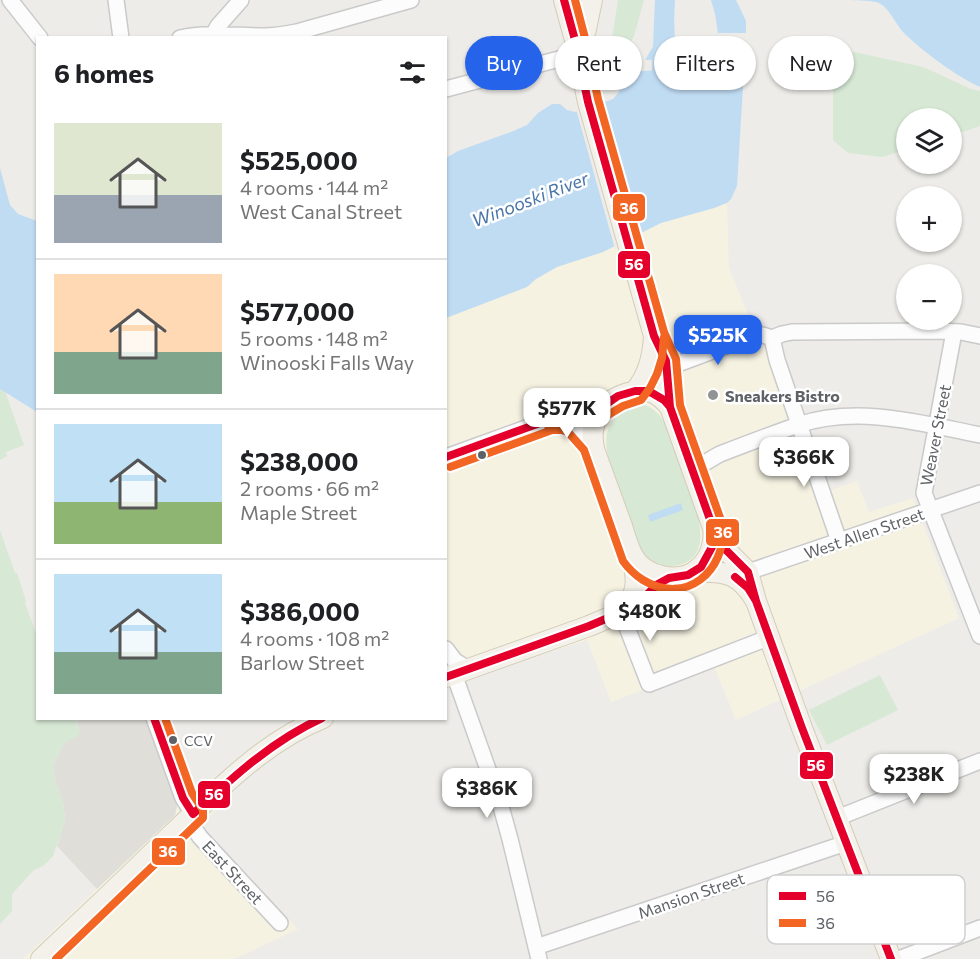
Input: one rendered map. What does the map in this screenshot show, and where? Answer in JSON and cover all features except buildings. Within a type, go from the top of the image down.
[{"type":"main road","points":[[564,0],[573,36]]},
{"type":"main road","points":[[584,36],[592,0]]},
{"type":"main road","points":[[585,90],[654,336],[664,355],[670,407]]},
{"type":"main road","points":[[635,391],[647,370],[654,346],[654,336]]},
{"type":"main road","points":[[456,673],[580,629],[634,607],[652,589],[669,578],[694,572],[701,567],[709,555],[713,528],[698,467],[670,407],[664,400],[645,391],[635,391],[618,396],[605,405],[593,423],[592,445],[633,556],[636,587],[633,597],[621,612]]},
{"type":"main road","points":[[713,528],[726,550],[748,572],[756,601],[802,728],[858,875]]},
{"type":"main road","points":[[633,556],[650,572],[669,578]]},
{"type":"main road","points":[[694,572],[719,573],[734,577],[744,583],[756,601]]},
{"type":"main road","points":[[41,959],[190,817],[262,753],[318,720]]},
{"type":"main road","points":[[885,944],[891,959]]},
{"type":"street","points":[[10,0],[38,36]]},
{"type":"street","points":[[116,0],[121,36]]},
{"type":"street","points":[[213,35],[241,0]]},
{"type":"street","points":[[190,36],[281,35],[411,0]]},
{"type":"street","points":[[447,89],[555,60]]},
{"type":"street","points":[[667,368],[750,337],[763,335],[772,338],[792,332],[954,332],[980,336]]},
{"type":"street","name":"Weaver Street","points":[[954,332],[924,493],[980,636]]},
{"type":"street","points":[[772,338],[777,360],[839,541]]},
{"type":"street","points":[[447,457],[548,420],[561,411],[575,406],[605,405]]},
{"type":"street","points":[[698,467],[717,455],[800,424],[832,418],[855,416],[889,418],[980,435]]},
{"type":"street","points":[[548,420],[564,420],[574,423],[592,445]]},
{"type":"street","name":"West Allen Street","points":[[748,572],[980,493]]},
{"type":"street","points":[[621,612],[649,684],[770,637]]},
{"type":"street","points":[[447,650],[455,661],[456,673],[500,803],[538,953]]},
{"type":"street","name":"East Street","points":[[155,720],[190,817],[200,837],[280,923]]},
{"type":"street","points":[[837,818],[980,761]]},
{"type":"street","name":"Mansion Street","points":[[538,953],[846,843]]},
{"type":"street","points":[[965,934],[980,928]]},
{"type":"street","points":[[899,959],[938,944]]},
{"type":"shaded area","points":[[727,203],[729,268],[755,331],[776,345],[829,491],[857,481],[869,512],[913,498],[959,618],[736,720],[713,664],[611,702],[587,640],[447,686],[447,318],[527,287],[557,267],[603,252],[661,223]]},
{"type":"shaded area","points":[[146,720],[177,806],[175,815],[97,889],[57,846],[65,820],[63,802],[55,781],[53,765],[64,743],[80,732],[76,721]]},
{"type":"shaded area","points":[[169,784],[198,787],[220,806],[205,822],[205,831],[298,929],[234,959],[23,959],[175,815],[177,806]]},
{"type":"green space","points":[[618,0],[644,0],[634,36],[612,36]]},
{"type":"green space","points":[[854,52],[923,67],[980,91],[980,126],[962,132],[962,108],[896,108],[896,153],[882,157],[848,153],[833,140],[833,91],[854,90]]},
{"type":"green space","points":[[0,377],[24,445],[6,452],[7,456],[0,460]]},
{"type":"green space","points":[[642,404],[656,412],[669,429],[700,525],[697,552],[688,561],[673,566],[655,563],[640,551],[609,463],[606,439],[609,428],[615,418],[625,410]]},
{"type":"green space","points":[[0,530],[15,573],[17,573],[36,633],[36,720],[75,720],[80,732],[78,736],[64,743],[53,765],[55,781],[63,802],[65,821],[53,856],[43,866],[34,870],[12,894],[12,911],[0,924]]},
{"type":"green space","points":[[880,675],[898,710],[827,745],[809,710]]},
{"type":"water","points":[[658,0],[673,0],[675,36],[657,36]]},
{"type":"water","points":[[711,0],[736,0],[746,21],[746,33],[718,33]]},
{"type":"water","points":[[851,0],[980,0],[980,87],[950,70],[920,47],[903,32],[889,12],[879,3]]},
{"type":"water","points":[[654,45],[654,60],[645,60]]},
{"type":"water","points":[[654,70],[654,90],[743,90],[737,186],[731,199],[714,208],[661,223],[603,252],[557,267],[527,287],[447,318],[447,157],[458,151],[527,125],[538,113],[552,104],[560,104],[567,110],[575,112],[613,99],[619,90],[642,90],[642,71]]},
{"type":"water","points":[[0,168],[10,205],[18,214],[36,221],[36,411],[0,389]]},
{"type":"water","points":[[681,503],[683,510],[650,522],[648,515]]},
{"type":"pier","points":[[604,99],[643,235],[615,249],[576,109]]},
{"type":"waterway","name":"Winooski River","points":[[657,97],[662,70],[665,0]]},
{"type":"transit line","name":"56","points":[[564,0],[588,102],[654,336],[666,361],[670,407],[713,528],[726,550],[748,572],[756,601]]},
{"type":"transit line","name":"36","points":[[548,430],[568,432],[584,450],[623,561],[634,574],[659,587],[674,589],[700,580],[710,570],[718,557],[723,526],[680,405],[676,359],[664,332],[598,99],[575,0]]},
{"type":"transit line","name":"36","points":[[450,467],[552,430],[573,418],[608,415],[623,406],[641,400],[657,374],[662,358],[664,337]]},
{"type":"transit line","name":"56","points":[[447,457],[548,420],[569,408],[581,405],[605,405],[618,396],[635,391],[652,393],[664,400],[670,407]]},
{"type":"transit line","name":"56","points":[[447,677],[589,626],[634,607],[658,584],[669,578],[688,575],[701,567],[712,547],[713,528]]},
{"type":"transit line","name":"56","points":[[735,577],[748,588],[756,601],[859,875]]},
{"type":"transit line","name":"56","points":[[155,720],[183,798],[193,814],[238,773],[286,738],[318,720]]},
{"type":"transit line","name":"36","points":[[56,959],[203,818],[203,810],[192,793],[166,720]]},
{"type":"transit line","name":"56","points":[[885,944],[891,959]]},
{"type":"place","name":"Sneakers Bistro","points":[[713,395]]},
{"type":"place","name":"CCV","points":[[173,740]]}]
